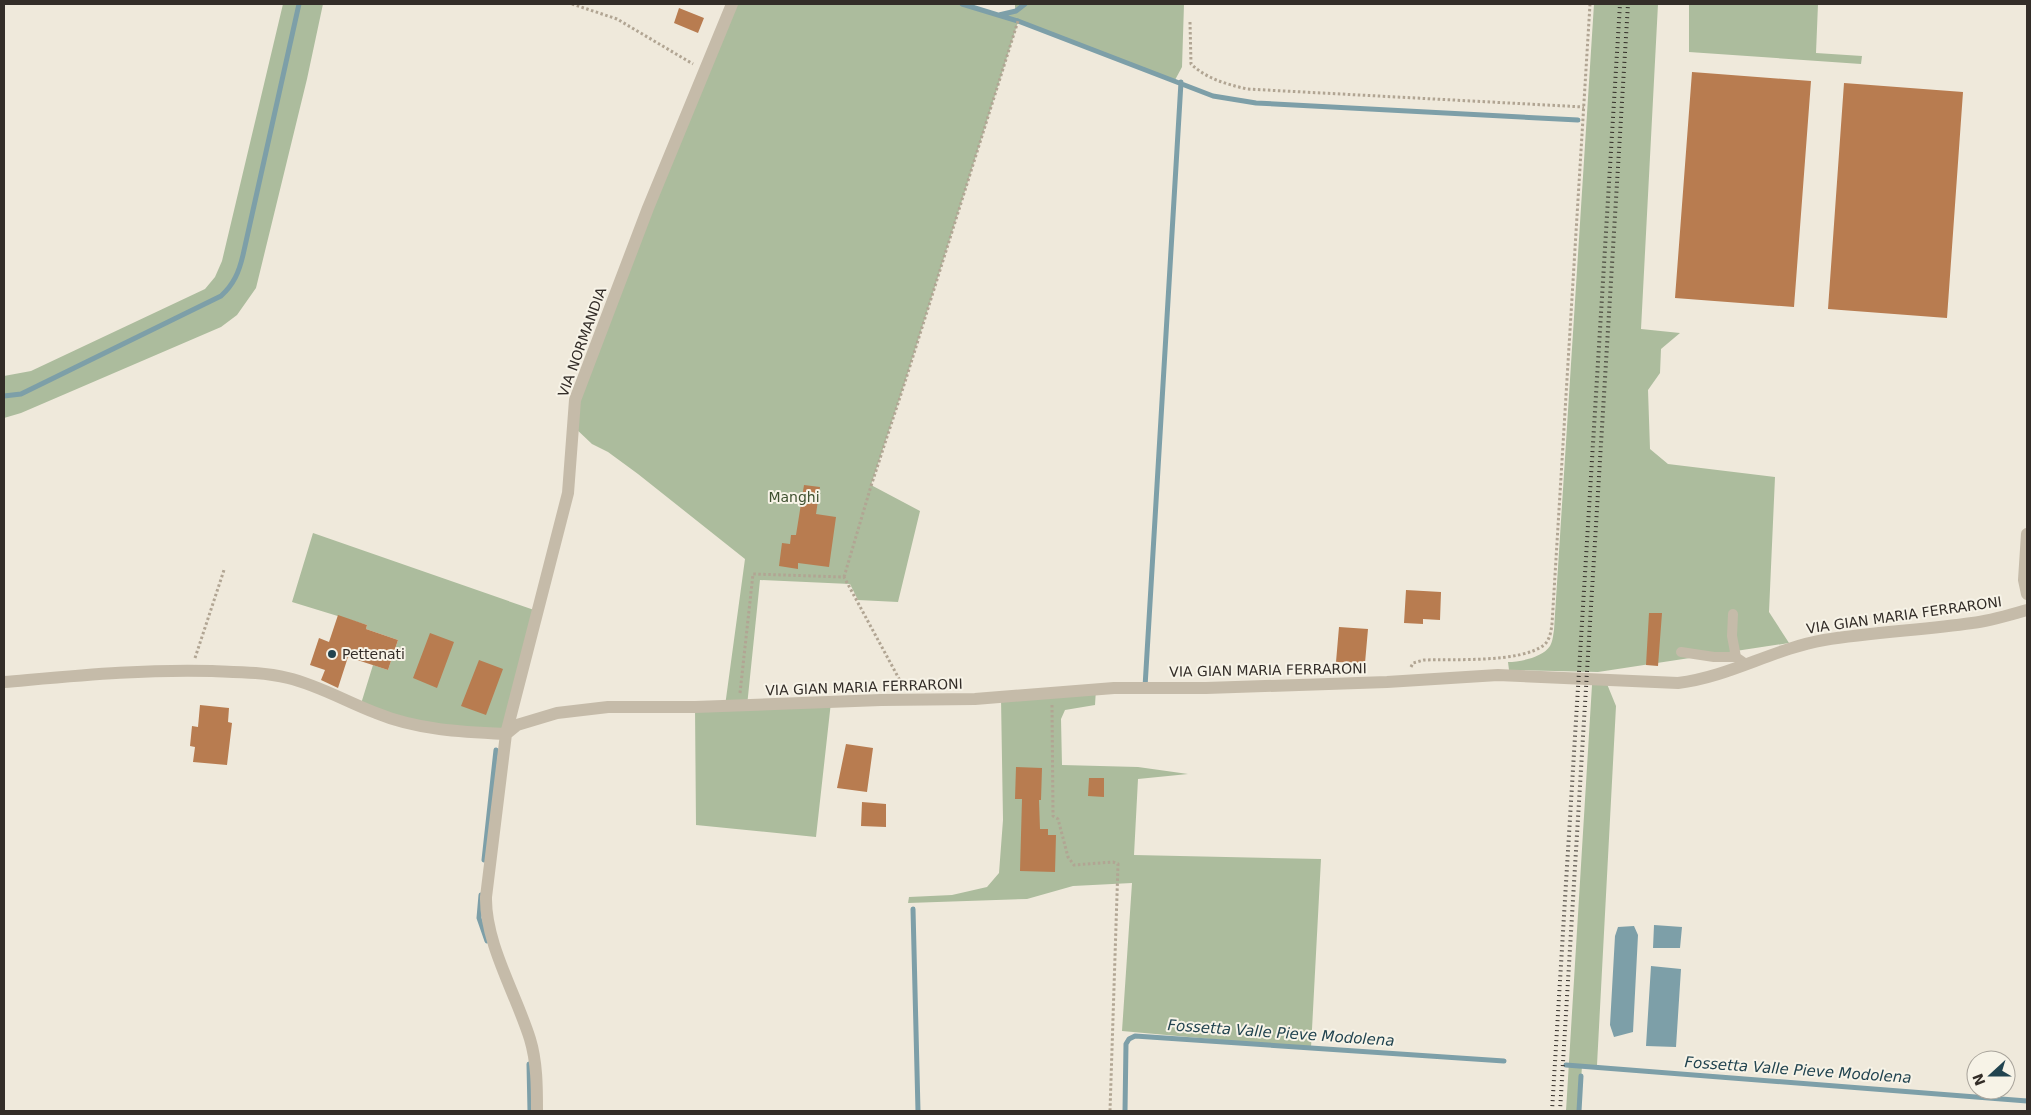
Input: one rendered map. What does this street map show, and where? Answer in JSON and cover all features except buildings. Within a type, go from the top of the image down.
[{"type":"street","name":"VIA NORMANDIA","points":[[506,734],[568,493],[575,400],[732,4]]},
{"type":"street","points":[[2027,534],[2024,580],[2027,594]]},
{"type":"street","name":"VIA GIAN MARIA FERRARONI","points":[[506,734],[517,725],[557,713],[608,707],[738,706],[982,699],[1114,688],[1215,688],[1406,681],[1498,675],[1678,683],[1698,680],[1741,660],[1823,640],[1973,623],[2027,610]]},
{"type":"street","points":[[4,682],[108,672],[191,671],[253,673],[288,678],[377,714],[407,723],[436,729],[506,734],[486,897],[486,915],[495,946],[530,1041],[536,1073],[538,1111]]},
{"type":"lane","points":[[1681,652],[1741,660],[1732,636],[1733,614]]},
{"type":"path","points":[[572,4],[617,19],[704,71]]},
{"type":"path","points":[[1406,681],[1407,672],[1413,663],[1418,661],[1516,656],[1543,646],[1549,638],[1552,624],[1590,4]]},
{"type":"path","points":[[910,700],[844,577],[1018,21]]},
{"type":"path","points":[[1190,22],[1191,64],[1198,71],[1214,79],[1247,89],[1584,107]]},
{"type":"path","points":[[191,671],[224,570]]},
{"type":"path","points":[[738,706],[753,574],[844,577]]},
{"type":"path","points":[[1052,692],[1053,816],[1058,819],[1068,857],[1074,865],[1113,862],[1118,864],[1110,1111]]},
{"type":"green space","points":[[283,4],[323,4],[307,79],[256,288],[237,315],[221,327],[21,413],[4,418],[4,376],[31,371],[205,289],[215,277],[222,261]]},
{"type":"green space","name":"Manghi","points":[[732,4],[962,4],[999,15],[1015,11],[1015,4],[1184,4],[1182,67],[1175,80],[1018,22],[871,485],[920,511],[898,602],[858,600],[850,584],[760,580],[747,706],[831,702],[816,837],[696,825],[695,707],[725,706],[745,559],[638,474],[608,452],[592,444],[573,426],[575,400]]},
{"type":"green space","points":[[1594,4],[1658,4],[1641,329],[1680,333],[1661,349],[1660,373],[1648,390],[1650,449],[1668,464],[1775,477],[1769,612],[1789,643],[1598,672],[1509,670],[1508,662],[1531,658],[1547,650],[1552,642],[1554,630]]},
{"type":"green space","points":[[1689,4],[1818,4],[1816,53],[1862,56],[1861,64],[1689,52]]},
{"type":"green space","points":[[313,533],[537,611],[506,734],[460,731],[360,707],[373,665],[388,670],[398,640],[366,629],[367,625],[292,602]]},
{"type":"green space","points":[[1607,684],[1616,706],[1597,1065],[1594,1067],[1582,1066],[1579,1111],[1566,1111],[1592,685]]},
{"type":"green space","points":[[1096,689],[1095,705],[1065,710],[1061,719],[1062,765],[1138,767],[1188,774],[1138,779],[1134,855],[1321,859],[1311,1048],[1122,1031],[1132,883],[1073,886],[1027,899],[908,903],[909,897],[952,895],[987,887],[999,873],[1003,820],[1001,698]]},
{"type":"water","points":[[1654,925],[1682,927],[1680,948],[1653,948]]},
{"type":"water","points":[[1634,926],[1638,935],[1633,1032],[1614,1037],[1610,1025],[1615,936],[1618,927]]},
{"type":"water","points":[[1651,966],[1681,969],[1676,1047],[1646,1046]]},
{"type":"waterway","points":[[4,396],[21,394],[221,296],[233,282],[243,255],[299,4]]},
{"type":"waterway","points":[[962,4],[1018,21],[1213,96],[1256,103],[1578,120]]},
{"type":"waterway","points":[[999,15],[1016,11],[1025,4]]},
{"type":"waterway","points":[[1145,687],[1181,82]]},
{"type":"waterway","points":[[484,860],[496,750]]},
{"type":"waterway","points":[[481,895],[479,918],[487,941]]},
{"type":"waterway","points":[[913,909],[918,1111]]},
{"type":"waterway","name":"Fossetta Valle Pieve Modolena","points":[[1125,1111],[1126,1044],[1129,1039],[1135,1036],[1504,1061]]},
{"type":"waterway","points":[[529,1064],[530,1111]]},
{"type":"waterway","name":"Fossetta Valle Pieve Modolena","points":[[1566,1065],[2027,1101]]},
{"type":"waterway","points":[[1579,1111],[1581,1076]]},
{"type":"railway","points":[[1552,1111],[1620,4]]},
{"type":"railway","points":[[1560,1111],[1628,4]]},
{"type":"place","name":"Pettenati","points":[[332,654]]}]
